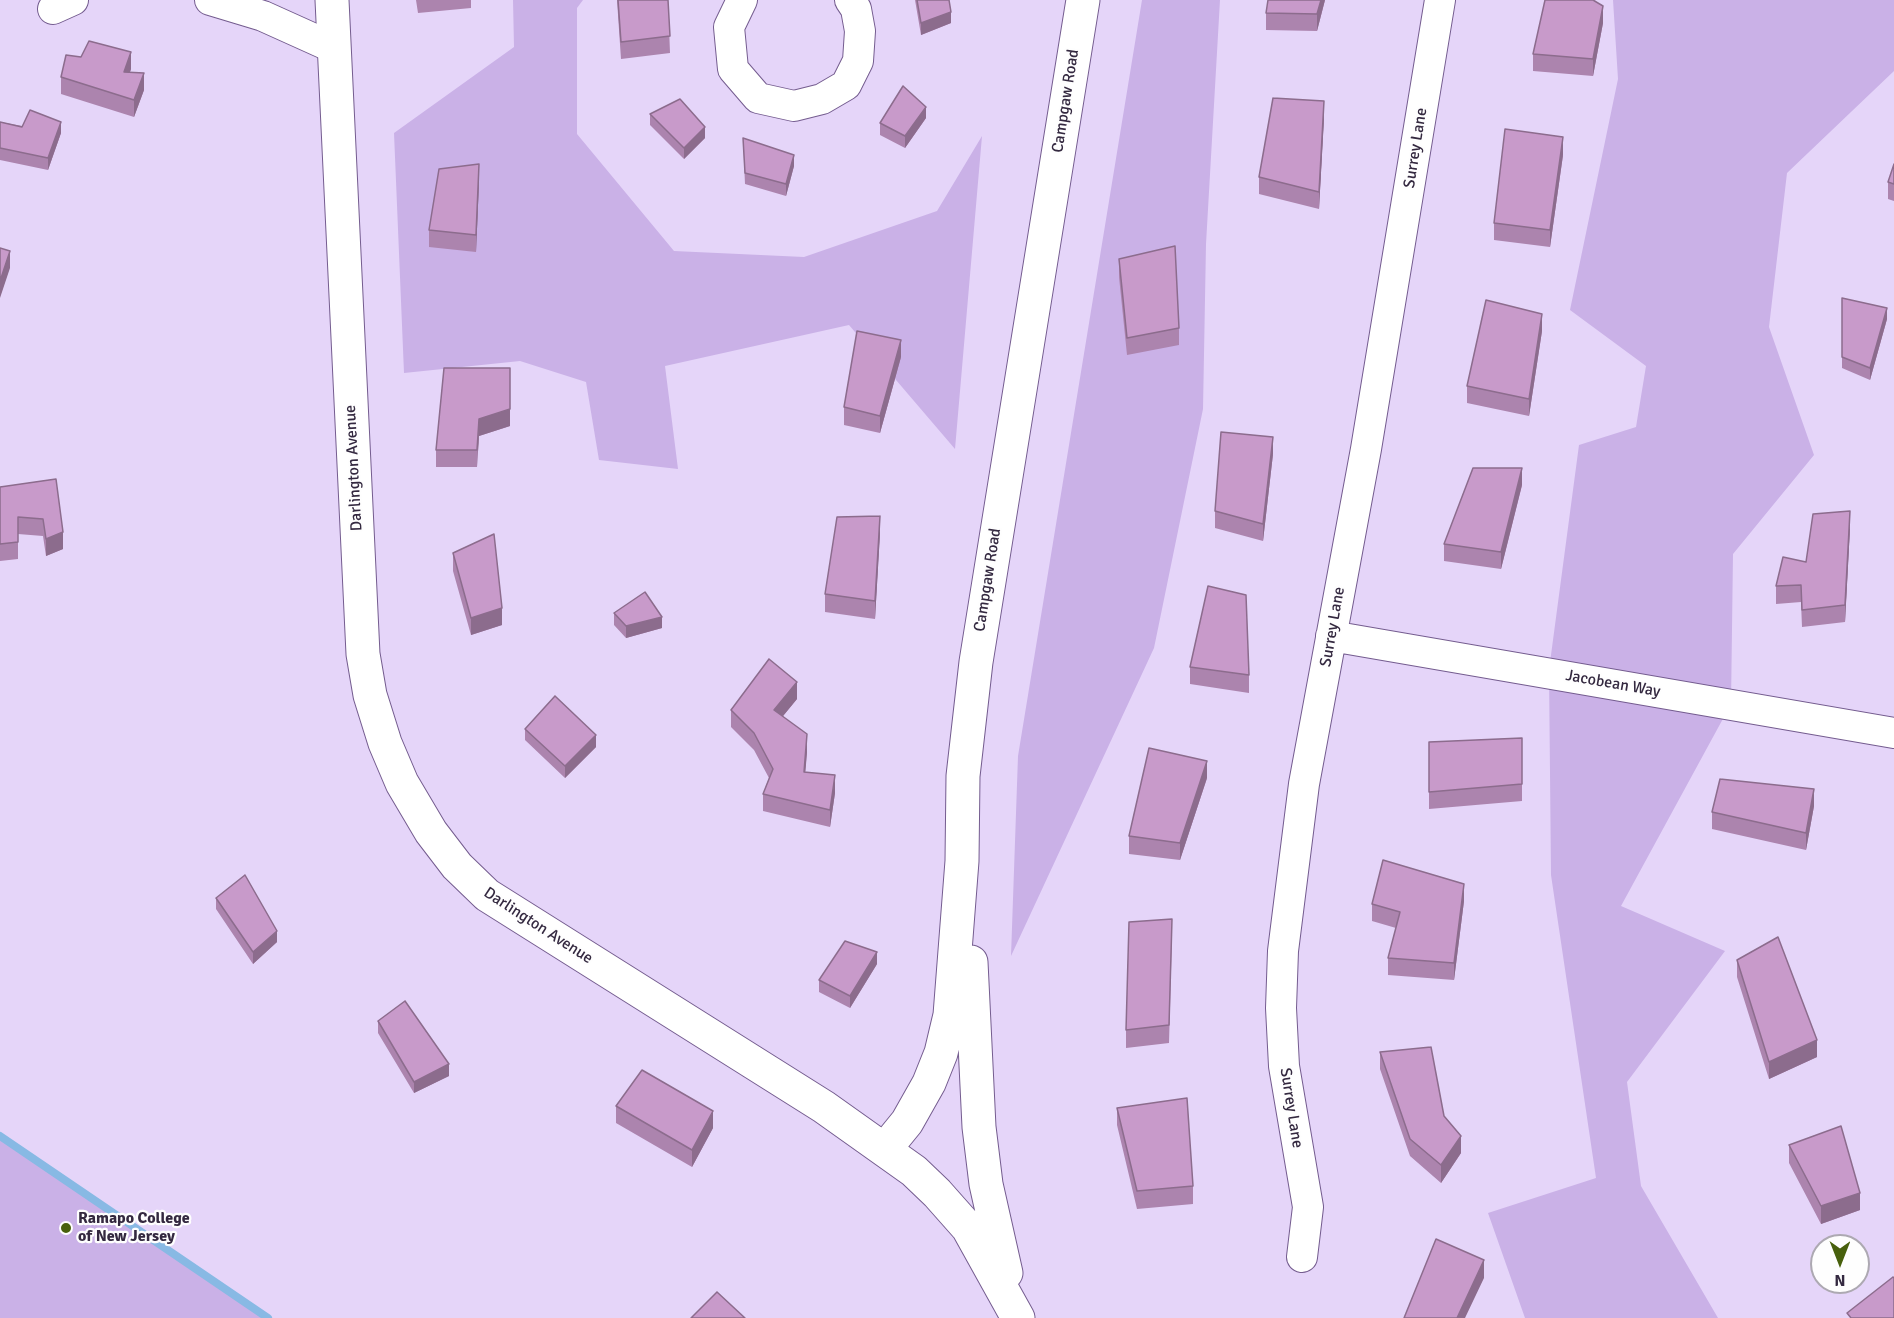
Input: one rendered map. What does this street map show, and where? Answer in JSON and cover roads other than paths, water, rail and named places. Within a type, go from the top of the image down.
[{"type":"main road","name":"Darlington Avenue","points":[[332,0],[363,654],[370,695],[385,743],[402,783],[431,832],[457,866],[487,895],[824,1107],[914,1171],[968,1228],[1017,1317]]},
{"type":"main road","name":"Campgaw Road","points":[[885,1149],[907,1122],[929,1083],[941,1053],[950,1015],[962,861],[963,776],[976,662],[1083,0]]},
{"type":"main road","points":[[962,861],[974,995],[979,1127],[986,1184],[1017,1317]]},
{"type":"street","points":[[210,0],[263,16],[334,48]]},
{"type":"street","points":[[742,0],[729,27],[733,69],[758,99],[794,106],[822,99],[846,85],[858,61],[860,31],[856,9],[850,0]]},
{"type":"street","name":"Surrey Lane","points":[[1302,1257],[1308,1207],[1284,1066],[1281,1008],[1283,951],[1304,784],[1366,449],[1440,0]]},
{"type":"street","name":"Jacobean Way","points":[[1331,636],[1894,733]]},
{"type":"waterway","points":[[0,1136],[268,1318]]},
{"type":"place","name":"Ramapo College of New Jersey","points":[[66,1228]]}]
